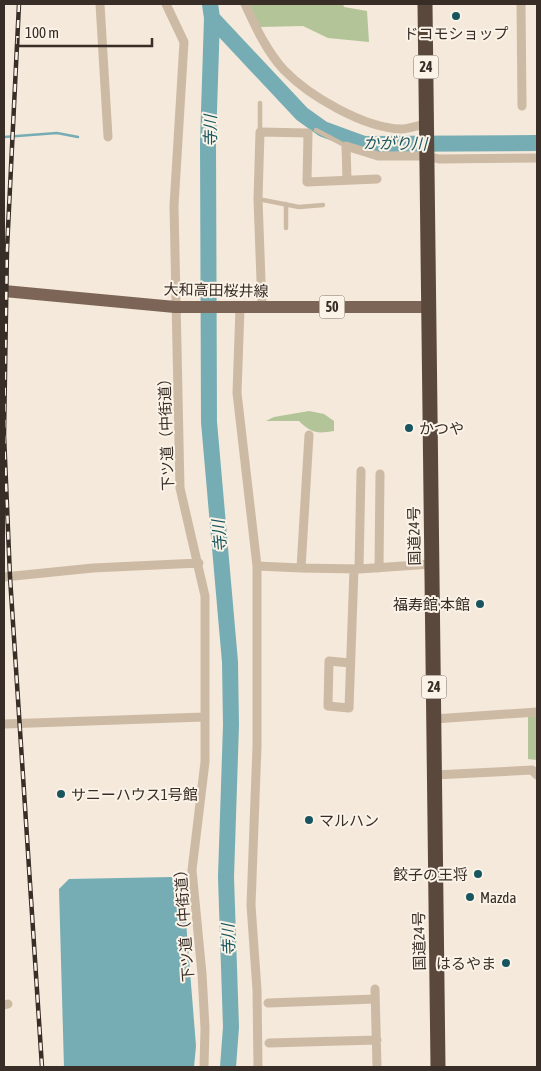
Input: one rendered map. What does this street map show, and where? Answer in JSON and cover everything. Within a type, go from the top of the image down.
[{"type":"highway","name":"国道24号","points":[[425,4],[438,1067]]},
{"type":"main road","name":"大和高田桜井線","points":[[4,291],[178,307],[429,307]]},
{"type":"street","points":[[100,4],[108,137]]},
{"type":"street","name":"下ツ道（中街道）","points":[[166,4],[184,42],[174,206],[178,307],[180,488],[199,563],[204,596],[204,762],[192,870],[202,983],[204,1067]]},
{"type":"street","points":[[246,4],[253,21],[283,69],[304,88],[359,121],[382,127],[402,129],[427,127]]},
{"type":"street","points":[[521,4],[522,106]]},
{"type":"street","points":[[262,308],[258,199],[260,132],[308,133],[307,182],[377,179]]},
{"type":"street","points":[[347,180],[346,146],[378,156],[427,155],[439,159],[537,158]]},
{"type":"street","points":[[237,308],[237,393],[257,566],[257,746],[253,812],[251,906],[257,990],[258,1067]]},
{"type":"street","points":[[301,568],[309,435]]},
{"type":"street","points":[[350,663],[329,662],[328,706],[349,708],[361,470]]},
{"type":"street","points":[[379,568],[380,474]]},
{"type":"street","points":[[4,577],[93,568],[199,563]]},
{"type":"street","points":[[257,566],[356,569],[432,564]]},
{"type":"street","points":[[434,719],[537,712]]},
{"type":"street","points":[[4,724],[204,717]]},
{"type":"street","points":[[435,776],[532,770],[537,775]]},
{"type":"street","points":[[375,989],[377,1067]]},
{"type":"street","points":[[268,1003],[376,999]]},
{"type":"street","points":[[269,1043],[377,1040]]},
{"type":"lane","points":[[260,103],[260,132]]},
{"type":"lane","points":[[316,130],[346,146]]},
{"type":"lane","points":[[258,199],[300,207],[323,205]]},
{"type":"lane","points":[[286,204],[286,228]]},
{"type":"green space","points":[[249,4],[343,4],[344,7],[367,11],[369,42],[328,38],[303,26],[260,27]]},
{"type":"green space","points":[[309,411],[324,414],[334,421],[334,431],[315,432],[299,421],[266,421],[274,417]]},
{"type":"green space","points":[[537,716],[537,760],[528,759],[528,717]]},
{"type":"water","points":[[172,877],[183,884],[196,1046],[194,1067],[64,1067],[59,889],[69,879]]},
{"type":"waterway","name":"寺川","points":[[210,4],[212,18],[208,142],[209,422],[230,662],[231,725],[226,877],[231,1027],[228,1067]]},
{"type":"waterway","name":"かがり川","points":[[212,18],[302,114],[323,129],[364,144],[537,143]]},
{"type":"waterway","points":[[4,137],[57,133],[78,137]]},
{"type":"railway","points":[[19,4],[7,249],[4,435],[10,577],[42,1067]]},
{"type":"place","name":"ドコモショップ","points":[[456,16]]},
{"type":"place","name":"かつや","points":[[409,428]]},
{"type":"place","name":"福寿館 本館","points":[[480,604]]},
{"type":"place","name":"サニーハウス1号館","points":[[61,794]]},
{"type":"place","name":"マルハン","points":[[309,820]]},
{"type":"place","name":"餃子の王将","points":[[478,874]]},
{"type":"place","name":"Mazda","points":[[470,897]]},
{"type":"place","name":"はるやま","points":[[506,963]]}]
